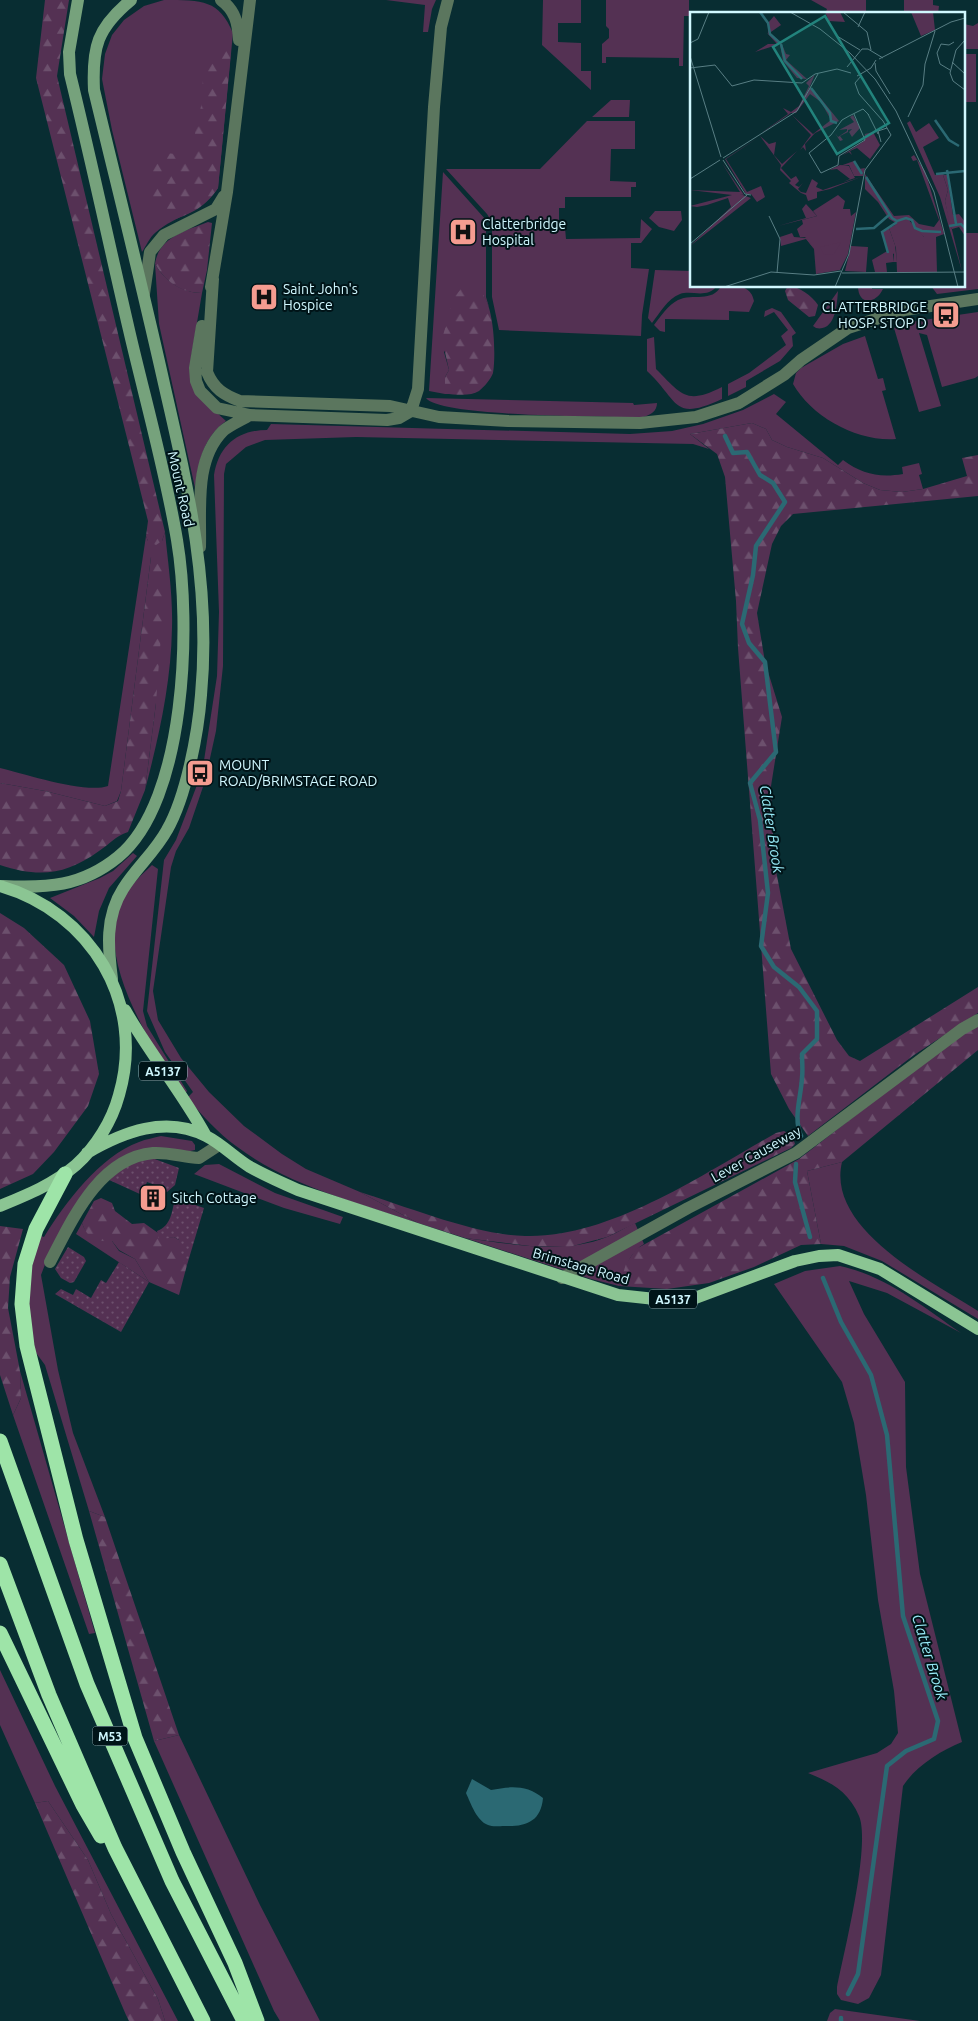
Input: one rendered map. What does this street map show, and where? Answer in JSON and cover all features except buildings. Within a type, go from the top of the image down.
[{"type":"highway","points":[[65,1174],[36,1229],[25,1264],[22,1304],[27,1346],[76,1540],[135,1738],[183,1852],[235,1963],[257,2021]]},
{"type":"highway","name":"M53","points":[[0,1441],[87,1684],[172,1881],[244,2021]]},
{"type":"highway","name":"M53","points":[[0,1564],[49,1694],[115,1848],[203,2021]]},
{"type":"highway","points":[[0,1633],[83,1805],[153,1923]]},
{"type":"main road","name":"Mount Road","points":[[1,886],[46,888],[69,883],[102,868],[129,846],[146,822],[167,765],[176,727],[181,683],[184,648],[178,541],[70,74],[69,52],[78,0]]},
{"type":"main road","name":"Mount Road","points":[[112,980],[108,949],[109,930],[117,900],[169,828],[194,745],[204,652],[200,559],[186,480],[94,90],[93,64],[96,43],[104,27],[131,0]]},
{"type":"main road","points":[[0,1206],[35,1192],[65,1174],[87,1153],[106,1126],[123,1082],[126,1040],[121,1004],[112,980],[96,953],[73,927],[39,902],[1,886]]},
{"type":"main road","name":"Brimstage Road","points":[[121,1004],[165,1074],[191,1108],[206,1136]]},
{"type":"main road","name":"Brimstage Road","points":[[87,1153],[127,1133],[147,1127],[180,1128],[206,1136],[249,1166],[298,1190],[618,1295],[655,1299],[695,1298],[795,1261],[819,1256],[838,1255],[880,1269],[978,1329]]},
{"type":"street","points":[[221,0],[228,5],[238,21],[242,62]]},
{"type":"street","points":[[250,0],[226,192],[213,279],[197,360],[196,381],[207,401],[217,408],[228,412],[250,415],[387,420],[399,418],[412,412]]},
{"type":"street","points":[[412,412],[418,389],[441,27],[448,0]]},
{"type":"street","points":[[144,299],[146,268],[150,252],[164,235],[216,209],[226,192]]},
{"type":"street","points":[[213,279],[207,372],[211,382],[226,396],[240,401],[390,406],[439,417],[508,421],[640,423],[696,417],[739,403],[784,375],[800,360],[848,328],[904,310],[978,299]]},
{"type":"street","name":"Mount Road","points":[[200,559],[201,480],[207,453],[224,430],[250,415]]},
{"type":"street","name":"Lever Causeway","points":[[562,1278],[688,1208],[796,1153],[962,1029],[978,1020]]},
{"type":"street","points":[[50,1262],[84,1203],[106,1176],[118,1166],[150,1153],[163,1152],[199,1158],[219,1145]]},
{"type":"green space","points":[[45,0],[69,0],[57,76],[165,532],[162,541],[156,545],[148,541],[146,536],[148,521],[36,78]]},
{"type":"green space","points":[[164,0],[208,4],[222,14],[233,33],[218,188],[211,197],[196,209],[172,221],[155,233],[142,252],[112,130],[102,79],[105,54],[112,35],[124,20],[144,6]]},
{"type":"green space","points":[[386,0],[436,0],[432,9],[428,32],[423,32],[425,5]]},
{"type":"green space","points":[[543,0],[581,0],[581,23],[558,23],[558,42],[581,43],[581,71],[591,71],[591,90],[542,45]]},
{"type":"green space","points":[[606,0],[689,0],[689,16],[684,16],[683,66],[679,66],[679,58],[606,57],[606,63],[602,63],[602,44],[609,38],[609,29],[606,26]]},
{"type":"green space","points":[[811,0],[866,0],[866,12],[826,12],[827,9]]},
{"type":"green space","points":[[904,0],[933,0],[933,5],[939,6],[938,12],[904,12]]},
{"type":"green space","points":[[978,23],[978,49],[966,49],[966,24],[973,26]]},
{"type":"green space","points":[[223,47],[231,51],[218,188],[209,200],[198,208],[187,215],[173,220],[152,202],[151,169],[165,153],[176,154],[190,162],[195,153],[195,132],[202,102],[203,69],[213,48]]},
{"type":"green space","points":[[966,54],[976,54],[976,102],[966,102]]},
{"type":"green space","points":[[611,100],[630,100],[629,117],[592,117]]},
{"type":"green space","points":[[587,121],[635,121],[635,149],[611,149],[610,181],[636,182],[636,187],[631,187],[631,197],[565,197],[565,208],[559,208],[559,228],[565,228],[566,239],[640,238],[641,219],[652,229],[641,243],[631,243],[631,268],[649,269],[641,336],[499,330],[492,297],[492,222],[446,169],[540,169]]},
{"type":"green space","points":[[443,172],[486,220],[486,297],[489,307],[484,296],[444,352],[449,370],[445,377],[445,394],[429,391]]},
{"type":"green space","points":[[655,211],[681,211],[682,220],[674,231],[659,227],[649,218]]},
{"type":"green space","points":[[208,222],[212,223],[207,270],[202,293],[181,289],[169,281],[159,270],[155,264],[157,255],[167,241],[174,236]]},
{"type":"green space","points":[[966,233],[978,233],[978,289],[937,294],[932,288],[966,288]]},
{"type":"green space","points":[[155,264],[164,276],[175,285],[188,291],[202,293],[191,358],[215,411],[226,421],[212,435],[203,451],[195,488],[159,324]]},
{"type":"green space","points":[[655,270],[690,271],[690,288],[715,288],[704,293],[685,293],[675,296],[652,323],[648,318]]},
{"type":"green space","points":[[719,288],[744,288],[750,291],[754,301],[749,312],[729,311],[729,320],[665,319],[665,332],[660,331],[654,325],[674,302],[684,298],[707,296]]},
{"type":"green space","points":[[787,288],[796,288],[809,295],[818,305],[815,316],[809,317],[788,300],[785,291]]},
{"type":"green space","points":[[858,288],[883,289],[876,298],[868,301],[861,297]]},
{"type":"green space","points":[[461,289],[477,289],[483,294],[488,303],[494,342],[493,373],[485,385],[475,393],[467,395],[445,394],[445,377],[449,370],[442,339],[454,297]]},
{"type":"green space","points":[[838,291],[834,316],[828,326],[816,328],[813,326]]},
{"type":"green space","points":[[772,308],[781,312],[796,333],[792,336],[793,346],[780,361],[746,381],[746,387],[728,396],[728,384],[749,373],[786,345],[781,336],[788,330],[774,312],[764,317],[765,311]]},
{"type":"green space","points":[[978,312],[978,376],[975,378],[942,387],[927,335],[919,333],[941,406],[919,412],[894,328],[903,323]]},
{"type":"green space","points":[[865,336],[878,379],[883,378],[886,390],[882,391],[896,439],[866,436],[851,432],[837,425],[812,407],[793,384],[796,373],[801,368],[843,344]]},
{"type":"green space","points":[[654,337],[656,369],[672,385],[679,391],[692,396],[722,387],[722,399],[694,409],[685,408],[672,400],[647,371],[647,339]]},
{"type":"green space","points":[[774,394],[786,402],[776,414],[838,465],[843,460],[864,472],[886,475],[903,474],[902,467],[919,463],[922,474],[919,475],[923,489],[902,492],[880,490],[863,483],[823,458],[787,447],[772,440],[766,429],[752,423],[690,434],[709,449],[693,444],[356,437],[265,440],[246,447],[226,464],[224,474],[223,666],[216,731],[205,781],[201,780],[217,676],[219,612],[214,475],[220,455],[239,436],[267,430],[271,424],[630,434],[672,431],[703,424],[743,410]]},
{"type":"green space","points":[[426,398],[633,403],[634,405],[657,403],[653,412],[643,417],[564,416],[461,409],[438,404]]},
{"type":"green space","points":[[752,423],[766,429],[772,440],[787,447],[823,458],[863,483],[880,490],[902,492],[923,489],[967,476],[962,458],[978,455],[978,496],[793,514],[781,526],[772,544],[757,613],[765,662],[782,717],[771,786],[774,860],[791,949],[837,1040],[849,1056],[860,1061],[978,987],[978,1013],[914,1055],[808,1136],[789,1109],[771,1074],[725,477],[717,454],[690,434]]},
{"type":"green space","points":[[165,532],[172,604],[171,649],[163,710],[145,790],[156,703],[151,557],[121,791],[117,801],[105,806],[45,791],[0,783],[0,768],[71,785],[98,788],[108,786],[146,536],[148,541],[162,541]]},
{"type":"green space","points":[[151,557],[162,568],[165,581],[156,703],[145,790],[128,832],[116,838],[87,859],[52,872],[27,872],[0,865],[0,783],[45,791],[105,806],[118,801],[121,791]]},
{"type":"green space","points":[[204,784],[189,828],[176,851],[171,867],[153,991],[158,1020],[181,1058],[209,1092],[244,1126],[306,1169],[360,1192],[418,1223],[324,1192],[278,1172],[256,1160],[229,1141],[210,1124],[187,1098],[193,1092],[165,1052],[147,1011],[164,860],[176,840],[197,785]]},
{"type":"green space","points":[[133,853],[137,856],[109,888],[99,911],[94,937],[74,916],[50,898],[113,871]]},
{"type":"green space","points":[[152,865],[158,869],[143,1011],[147,1026],[187,1091],[184,1095],[158,1055],[133,1007],[116,956],[114,932],[118,910],[132,885]]},
{"type":"green space","points":[[0,913],[24,928],[64,965],[90,1021],[99,1074],[88,1106],[54,1152],[33,1174],[0,1189]]},
{"type":"green space","points":[[978,1025],[978,1050],[842,1162],[807,1171],[821,1244],[801,1245],[754,1267],[709,1283],[667,1289],[619,1286],[626,1264],[636,1249],[799,1159],[948,1044]]},
{"type":"green space","points":[[784,1131],[791,1136],[795,1144],[791,1148],[607,1237],[569,1247],[530,1246],[465,1238],[418,1223],[360,1192],[485,1231],[525,1236],[557,1234],[590,1227],[655,1201],[776,1133]]},
{"type":"green space","points":[[161,1136],[192,1141],[195,1145],[195,1150],[106,1169],[46,1262],[41,1275],[58,1370],[73,1433],[105,1517],[89,1511],[45,1365],[31,1346],[28,1321],[32,1257],[41,1236],[44,1237],[62,1210],[97,1169],[125,1149],[142,1141]]},
{"type":"green space","points":[[152,1158],[179,1168],[175,1185],[167,1192],[159,1191],[160,1187],[147,1182],[142,1195],[107,1179],[127,1165]]},
{"type":"green space","points":[[842,1162],[841,1186],[850,1209],[866,1231],[886,1250],[910,1268],[978,1311],[978,1319],[882,1261],[844,1246],[821,1244],[807,1171]]},
{"type":"green space","points":[[219,1164],[275,1193],[343,1217],[340,1224],[284,1208],[194,1174],[205,1165]]},
{"type":"green space","points":[[101,1198],[112,1203],[115,1211],[132,1224],[144,1223],[165,1238],[174,1237],[179,1240],[187,1265],[179,1295],[149,1282],[135,1259],[119,1250],[112,1241],[97,1240],[87,1233],[82,1223],[94,1201]]},
{"type":"green space","points":[[175,1198],[204,1208],[187,1265],[180,1258],[179,1240],[174,1237],[159,1240],[157,1231],[162,1229],[168,1222]]},
{"type":"green space","points":[[82,1223],[90,1235],[98,1239],[112,1241],[119,1251],[135,1259],[149,1282],[76,1234]]},
{"type":"green space","points":[[635,1223],[644,1244],[631,1257],[619,1286],[591,1279],[465,1238],[519,1245],[572,1246],[607,1237]]},
{"type":"green space","points":[[0,1226],[23,1229],[10,1277],[8,1308],[20,1371],[21,1398],[13,1415],[0,1375]]},
{"type":"green space","points":[[68,1247],[84,1257],[86,1261],[74,1282],[70,1283],[61,1278],[55,1269]]},
{"type":"green space","points":[[119,1262],[149,1282],[121,1332],[55,1294],[61,1289],[73,1295],[76,1289],[91,1298],[101,1280],[106,1283]]},
{"type":"green space","points":[[840,1266],[888,1284],[961,1333],[887,1293],[849,1281],[864,1314],[905,1382],[906,1467],[920,1574],[962,1742],[929,1760],[903,1786],[881,1975],[869,1998],[858,2004],[841,2000],[837,1994],[837,1987],[855,1899],[862,1850],[862,1830],[859,1816],[845,1794],[832,1784],[808,1773],[877,1753],[891,1744],[898,1733],[894,1691],[878,1600],[866,1495],[854,1423],[842,1382],[774,1284],[805,1271]]},
{"type":"green space","points":[[20,1371],[95,1633],[89,1634],[13,1415],[21,1398]]},
{"type":"green space","points":[[89,1511],[105,1517],[179,1735],[154,1741]]},
{"type":"green space","points":[[0,1670],[55,1786],[178,2021],[165,2021],[158,1999],[111,1914],[88,1860],[48,1801],[35,1803],[0,1725]]},
{"type":"green space","points":[[179,1735],[260,1905],[320,2021],[280,2021],[274,2011],[154,1741]]},
{"type":"green space","points":[[48,1801],[88,1860],[111,1914],[158,1999],[165,2021],[129,2021],[35,1803]]},
{"type":"green space","points":[[835,2009],[920,2021],[827,2021],[830,2013]]},
{"type":"water","points":[[472,1779],[491,1790],[512,1787],[525,1789],[537,1794],[543,1798],[539,1813],[525,1824],[494,1826],[484,1823],[472,1807],[466,1793]]},
{"type":"waterway","name":"Clatter Brook","points":[[725,436],[733,453],[747,452],[760,475],[773,483],[785,502],[756,546],[753,575],[742,624],[749,643],[765,662],[776,752],[750,783],[760,820],[768,893],[761,946],[774,967],[799,987],[817,1011],[817,1039],[802,1054],[798,1115],[801,1136]]},
{"type":"waterway","name":"Clatter Brook","points":[[796,1164],[795,1182],[810,1237]]},
{"type":"waterway","name":"Clatter Brook","points":[[823,1278],[841,1322],[871,1375],[887,1435],[903,1616],[938,1721],[934,1739],[906,1751],[887,1766],[858,1974],[848,1994]]},
{"type":"place","name":"Clatterbridge Hospital","points":[[463,232]]},
{"type":"place","name":"Saint John's Hospice","points":[[264,297]]},
{"type":"place","name":"CLATTERBRIDGE HOSP. STOP D","points":[[946,315]]},
{"type":"place","name":"MOUNT ROAD/BRIMSTAGE ROAD","points":[[200,773]]},
{"type":"place","name":"Sitch Cottage","points":[[153,1198]]}]
